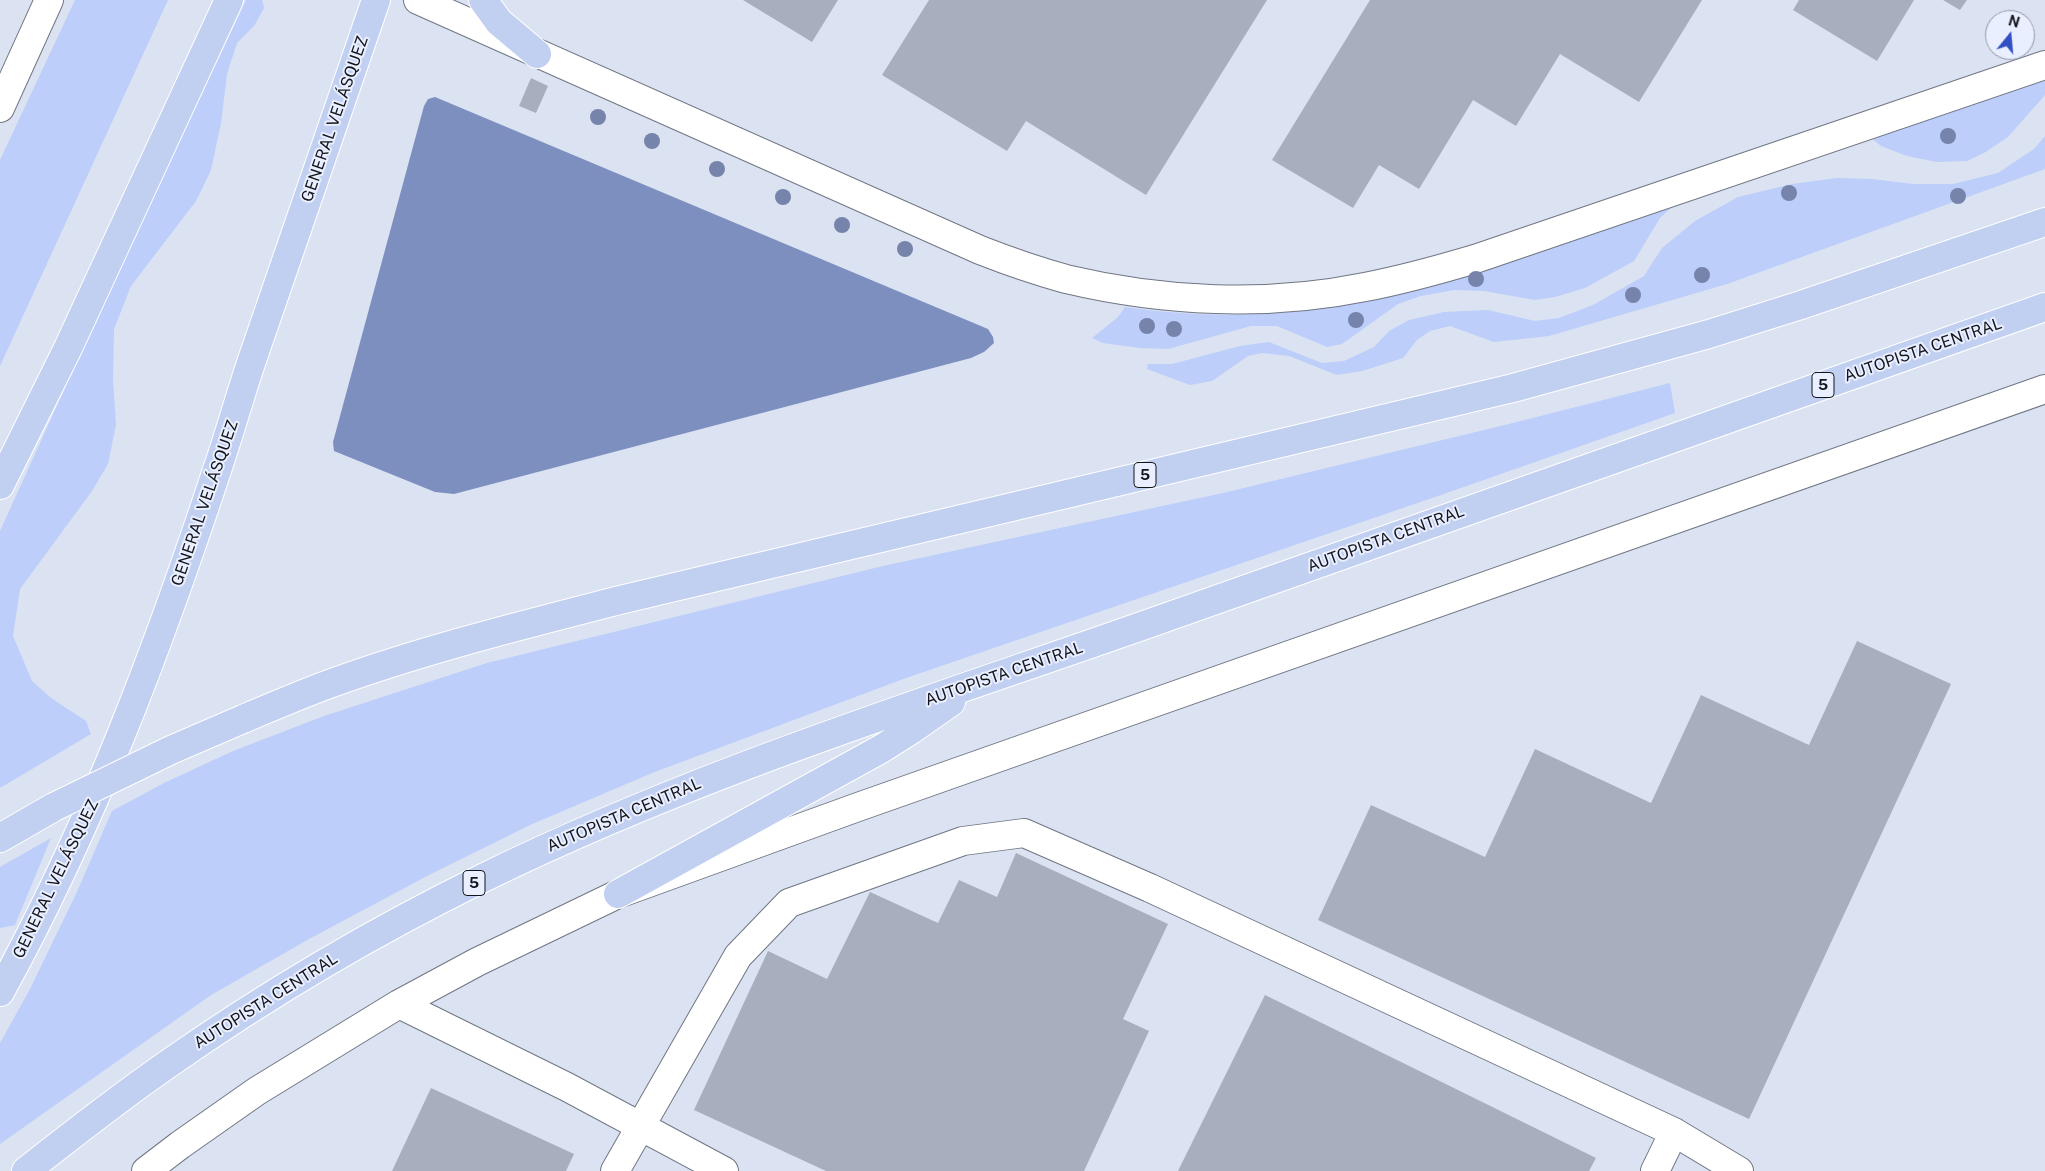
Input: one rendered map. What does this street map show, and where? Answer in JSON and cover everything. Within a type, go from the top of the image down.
[{"type":"highway","points":[[0,485],[68,348],[228,0]]},
{"type":"highway","name":"GENERAL VELÁSQUEZ","points":[[0,992],[55,886],[94,801],[128,715],[218,470],[250,366],[376,0]]},
{"type":"highway","points":[[484,0],[499,22],[538,54]]},
{"type":"highway","name":"5","points":[[0,838],[54,807],[171,750],[321,687],[411,657],[515,627],[620,600],[1513,388],[1606,363],[1801,305],[2045,222]]},
{"type":"highway","name":"AUTOPISTA CENTRAL","points":[[26,1171],[165,1066],[242,1014],[320,965],[475,882],[581,832],[680,790],[780,752],[970,687],[2045,307]]},
{"type":"highway","points":[[618,894],[882,749],[941,710],[970,687]]},
{"type":"street","points":[[0,108],[49,0]]},
{"type":"street","points":[[418,0],[980,250],[1065,278],[1109,288],[1207,299],[1305,296],[1363,288],[1419,276],[2045,66]]},
{"type":"street","points":[[146,1171],[180,1144],[258,1091],[399,1004],[477,962],[618,894],[858,807],[2045,389]]},
{"type":"street","points":[[615,1171],[738,956],[789,904],[963,841],[1024,832],[1150,888],[1674,1132],[1739,1171]]},
{"type":"street","points":[[399,1004],[567,1087],[724,1171]]},
{"type":"street","points":[[1655,1171],[1674,1132]]},
{"type":"shaded area","points":[[75,0],[168,0],[0,366],[0,160]]},
{"type":"shaded area","points":[[246,0],[262,0],[264,8],[254,26],[237,43],[227,74],[221,123],[211,170],[196,201],[131,286],[114,329],[113,380],[116,425],[108,464],[92,491],[20,589],[13,636],[32,681],[51,698],[86,721],[91,734],[0,788],[0,531],[115,278]]},
{"type":"shaded area","points":[[2045,76],[2045,95],[2008,137],[1984,153],[1967,161],[1937,162],[1907,156],[1881,146],[1869,136]]},
{"type":"shaded area","points":[[435,97],[988,329],[994,343],[984,352],[971,358],[454,494],[435,492],[334,451],[333,442],[424,106],[428,99]]},
{"type":"shaded area","points":[[2045,136],[2045,169],[1727,284],[1549,336],[1494,342],[1450,326],[1430,331],[1417,340],[1403,358],[1362,371],[1337,375],[1289,356],[1262,353],[1248,356],[1212,381],[1190,385],[1147,369],[1148,364],[1172,364],[1240,346],[1269,342],[1322,363],[1344,361],[1374,347],[1389,331],[1409,320],[1444,312],[1488,310],[1535,321],[1559,318],[1593,305],[1644,276],[1662,248],[1695,221],[1738,197],[1792,184],[1837,178],[1872,179],[1913,184],[1953,184],[1998,173],[2034,149]]},
{"type":"shaded area","points":[[1669,203],[1672,207],[1660,218],[1634,261],[1585,288],[1555,297],[1535,300],[1484,291],[1454,290],[1421,296],[1398,304],[1342,344],[1327,347],[1277,326],[1251,326],[1168,349],[1140,348],[1103,343],[1092,338],[1118,317],[1125,307],[1168,312],[1231,315],[1295,310]]},
{"type":"shaded area","points":[[1670,383],[1675,413],[906,678],[652,773],[530,825],[429,875],[309,939],[211,995],[0,1144],[0,1043],[29,991],[76,894],[112,811],[164,783],[233,751],[324,716],[487,663],[883,566],[1223,493]]},
{"type":"shaded area","points":[[51,838],[15,925],[0,928],[0,867]]},
{"type":"building","points":[[743,0],[838,0],[812,42]]},
{"type":"building","points":[[929,0],[1267,0],[1146,195],[1026,121],[1007,151],[882,75]]},
{"type":"building","points":[[1370,0],[1702,0],[1639,102],[1560,54],[1516,126],[1473,100],[1419,189],[1379,165],[1353,208],[1272,160]]},
{"type":"building","points":[[1799,0],[1914,0],[1877,61],[1793,10]]},
{"type":"building","points":[[1943,0],[1967,0],[1960,10]]},
{"type":"building","points":[[531,78],[548,86],[536,113],[519,106]]},
{"type":"building","points":[[1857,641],[1951,684],[1749,1119],[1318,920],[1371,805],[1485,857],[1535,749],[1651,803],[1701,695],[1809,745]]},
{"type":"building","points":[[1016,853],[1168,924],[1123,1019],[1149,1031],[1084,1171],[826,1171],[694,1110],[768,951],[827,979],[870,892],[938,923],[959,880],[997,897]]},
{"type":"building","points":[[1265,995],[1596,1158],[1589,1171],[1178,1171]]},
{"type":"building","points":[[431,1088],[574,1154],[566,1171],[392,1171]]}]
